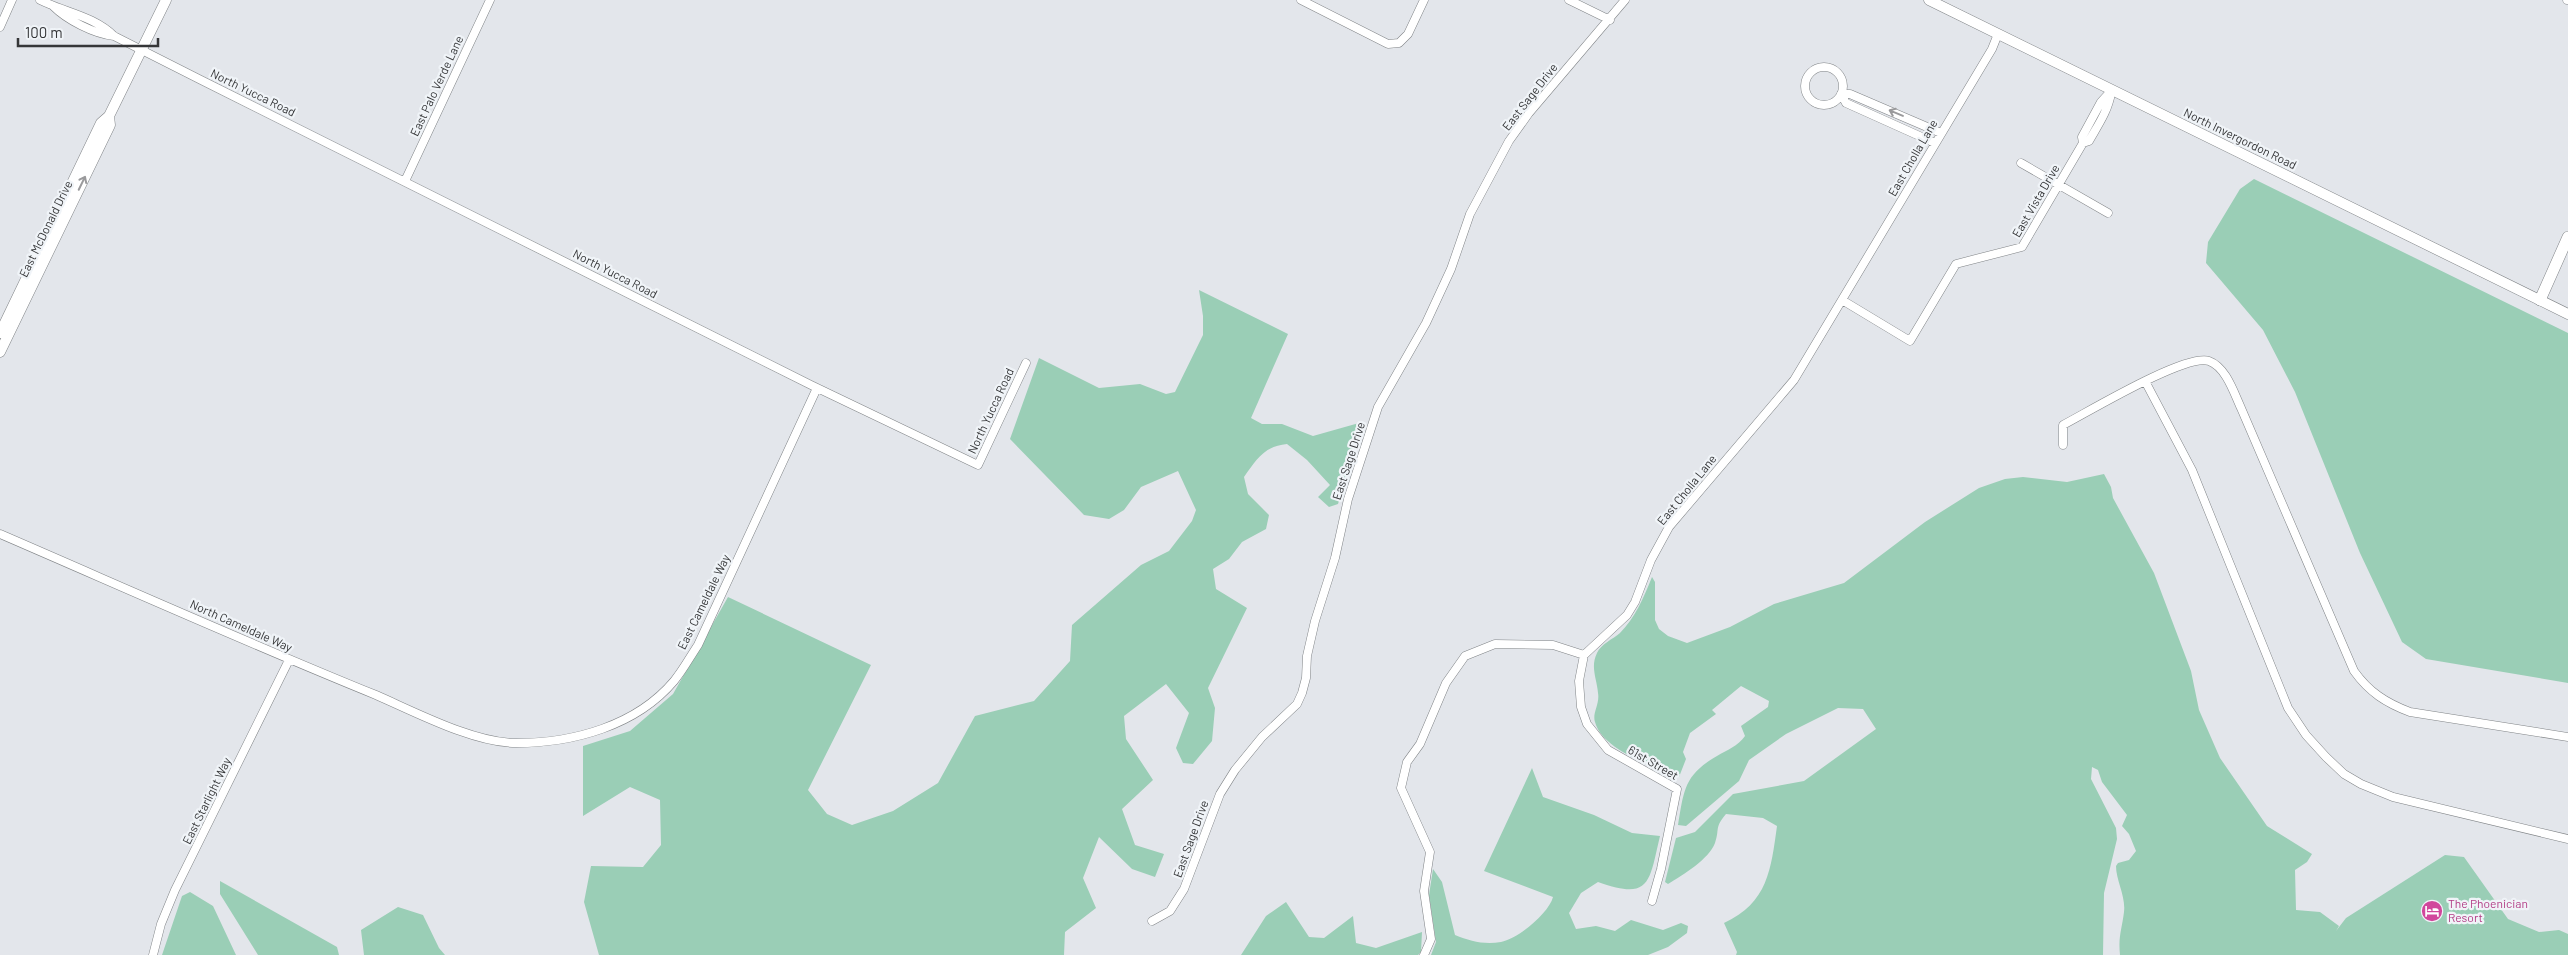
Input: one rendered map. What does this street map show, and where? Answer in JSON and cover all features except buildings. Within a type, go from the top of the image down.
[{"type":"main road","points":[[2540,300],[2568,237]]},
{"type":"street","points":[[0,27],[12,0]]},
{"type":"street","name":"North Yucca Road","points":[[40,0],[53,6],[62,14],[104,35],[114,36],[817,388],[978,465],[1026,363]]},
{"type":"street","name":"East McDonald Drive","points":[[0,352],[9,324],[65,209],[101,124],[110,116],[166,0]]},
{"type":"street","name":"East Palo Verde Lane","points":[[405,181],[490,0]]},
{"type":"street","points":[[1301,0],[1388,44],[1399,43],[1408,34],[1424,0]]},
{"type":"street","points":[[1569,0],[1610,20]]},
{"type":"street","name":"East Sage Drive","points":[[1152,921],[1170,911],[1184,889],[1214,808],[1229,780],[1262,737],[1297,704],[1306,678],[1306,656],[1334,558],[1348,499],[1378,407],[1426,323],[1451,269],[1470,214],[1509,141],[1529,113],[1610,20],[1624,0]]},
{"type":"street","name":"North Invergordon Road","points":[[1929,0],[2568,314]]},
{"type":"street","name":"East Cholla Lane","points":[[1584,655],[1626,615],[1635,602],[1652,560],[1670,527],[1794,380],[1992,49],[1998,34]]},
{"type":"street","points":[[1841,94],[1827,105],[1815,103],[1805,89],[1807,77],[1816,68],[1823,67],[1835,71],[1842,82],[1841,94],[1846,103],[1935,143]]},
{"type":"street","name":"East Vista Drive","points":[[1842,300],[1910,341],[1956,264],[2022,247],[2083,143],[2089,141],[2109,106],[2112,91]]},
{"type":"street","points":[[1841,94],[1850,94],[1941,133]]},
{"type":"street","points":[[2021,163],[2108,213]]},
{"type":"street","name":"East McDonald Drive","points":[[0,333],[9,324]]},
{"type":"street","points":[[2063,445],[2063,426],[2145,381],[2200,359],[2211,362],[2223,372],[2241,408],[2354,671],[2362,683],[2377,696],[2410,712],[2568,738]]},
{"type":"street","points":[[2145,381],[2192,470],[2288,708],[2306,735],[2326,758],[2344,774],[2393,797],[2568,839]]},
{"type":"street","name":"East Cameldale Way","points":[[474,736],[514,743],[557,740],[600,730],[640,711],[674,681],[698,645],[817,388]]},
{"type":"street","name":"North Cameldale Way","points":[[0,534],[289,660],[474,736]]},
{"type":"street","points":[[1424,955],[1432,939],[1424,892],[1430,852],[1401,788],[1407,762],[1420,744],[1446,683],[1465,656],[1495,644],[1553,645],[1584,655]]},
{"type":"street","name":"61st Street","points":[[1584,655],[1579,681],[1581,708],[1587,724],[1608,750],[1678,790],[1652,901]]},
{"type":"street","name":"East Starlight Way","points":[[153,955],[161,924],[175,890],[289,660]]},
{"type":"green space","points":[[2254,179],[2568,333],[2568,683],[2426,659],[2402,642],[2360,553],[2295,392],[2263,330],[2206,263],[2208,242],[2240,189]]},
{"type":"green space","points":[[1199,290],[1288,334],[1251,418],[1262,424],[1282,424],[1313,436],[1359,423],[1361,428],[1338,504],[1329,507],[1318,497],[1330,485],[1307,460],[1287,444],[1279,445],[1266,451],[1244,477],[1248,494],[1269,515],[1266,529],[1242,542],[1229,559],[1213,569],[1216,589],[1247,608],[1208,688],[1215,708],[1212,741],[1193,764],[1183,763],[1176,748],[1189,713],[1166,684],[1124,716],[1126,739],[1153,780],[1122,809],[1135,845],[1164,854],[1155,877],[1132,869],[1099,837],[1083,878],[1096,908],[1065,932],[1064,955],[599,955],[584,902],[591,866],[643,867],[661,845],[660,800],[630,787],[583,816],[583,746],[630,731],[673,694],[728,597],[871,665],[808,790],[827,814],[852,825],[893,811],[938,783],[975,716],[1034,701],[1070,661],[1072,625],[1141,565],[1169,551],[1192,521],[1196,510],[1178,471],[1141,487],[1124,510],[1109,519],[1084,515],[1010,439],[1039,358],[1099,388],[1140,384],[1166,394],[1175,392],[1203,335],[1203,316]]},
{"type":"green space","points":[[2104,474],[2111,487],[2113,498],[2154,573],[2191,671],[2199,710],[2220,758],[2267,826],[2312,854],[2307,862],[2295,870],[2296,910],[2320,912],[2339,926],[2336,931],[2346,918],[2445,855],[2464,857],[2508,919],[2539,932],[2559,930],[2568,934],[2568,955],[2120,955],[2124,906],[2116,866],[2118,863],[2129,860],[2136,851],[2129,834],[2122,826],[2127,815],[2102,782],[2098,770],[2092,767],[2091,779],[2116,828],[2117,839],[2104,893],[2103,955],[1736,955],[1737,952],[1724,923],[1739,915],[1750,905],[1759,895],[1765,883],[1777,826],[1763,818],[1726,814],[1719,826],[1715,843],[1707,855],[1681,876],[1668,884],[1665,882],[1676,838],[1695,832],[1733,794],[1804,781],[1876,729],[1863,709],[1838,708],[1786,734],[1749,760],[1739,781],[1686,826],[1678,825],[1684,793],[1692,777],[1706,763],[1739,742],[1745,736],[1741,726],[1768,707],[1769,701],[1741,686],[1712,710],[1716,714],[1690,733],[1683,752],[1686,759],[1679,777],[1631,756],[1608,741],[1600,732],[1594,719],[1598,701],[1594,668],[1595,658],[1601,647],[1620,633],[1635,614],[1652,577],[1655,582],[1655,620],[1659,629],[1668,636],[1687,643],[1730,627],[1774,604],[1844,583],[1925,522],[1979,488],[2005,479],[2023,477],[2067,482]]},
{"type":"green space","points":[[1532,768],[1543,797],[1594,815],[1632,833],[1660,836],[1650,876],[1645,883],[1638,888],[1629,889],[1598,882],[1581,893],[1569,913],[1576,929],[1596,926],[1615,931],[1631,920],[1663,930],[1681,923],[1688,926],[1687,933],[1668,947],[1648,955],[1431,955],[1436,942],[1429,895],[1433,869],[1442,882],[1455,935],[1466,939],[1489,943],[1508,940],[1532,924],[1546,910],[1550,903],[1553,897],[1484,871]]},
{"type":"green space","points":[[220,881],[337,947],[339,955],[258,955],[220,894]]},
{"type":"green space","points":[[190,892],[213,906],[236,955],[162,955],[182,896]]},
{"type":"green space","points":[[1286,902],[1309,937],[1324,938],[1353,916],[1356,943],[1376,948],[1422,932],[1421,952],[1418,955],[1241,955],[1266,916]]},
{"type":"green space","points":[[398,907],[423,915],[439,948],[445,955],[364,955],[361,930]]},
{"type":"place","name":"The Phoenician Resort","points":[[2432,911]]}]
